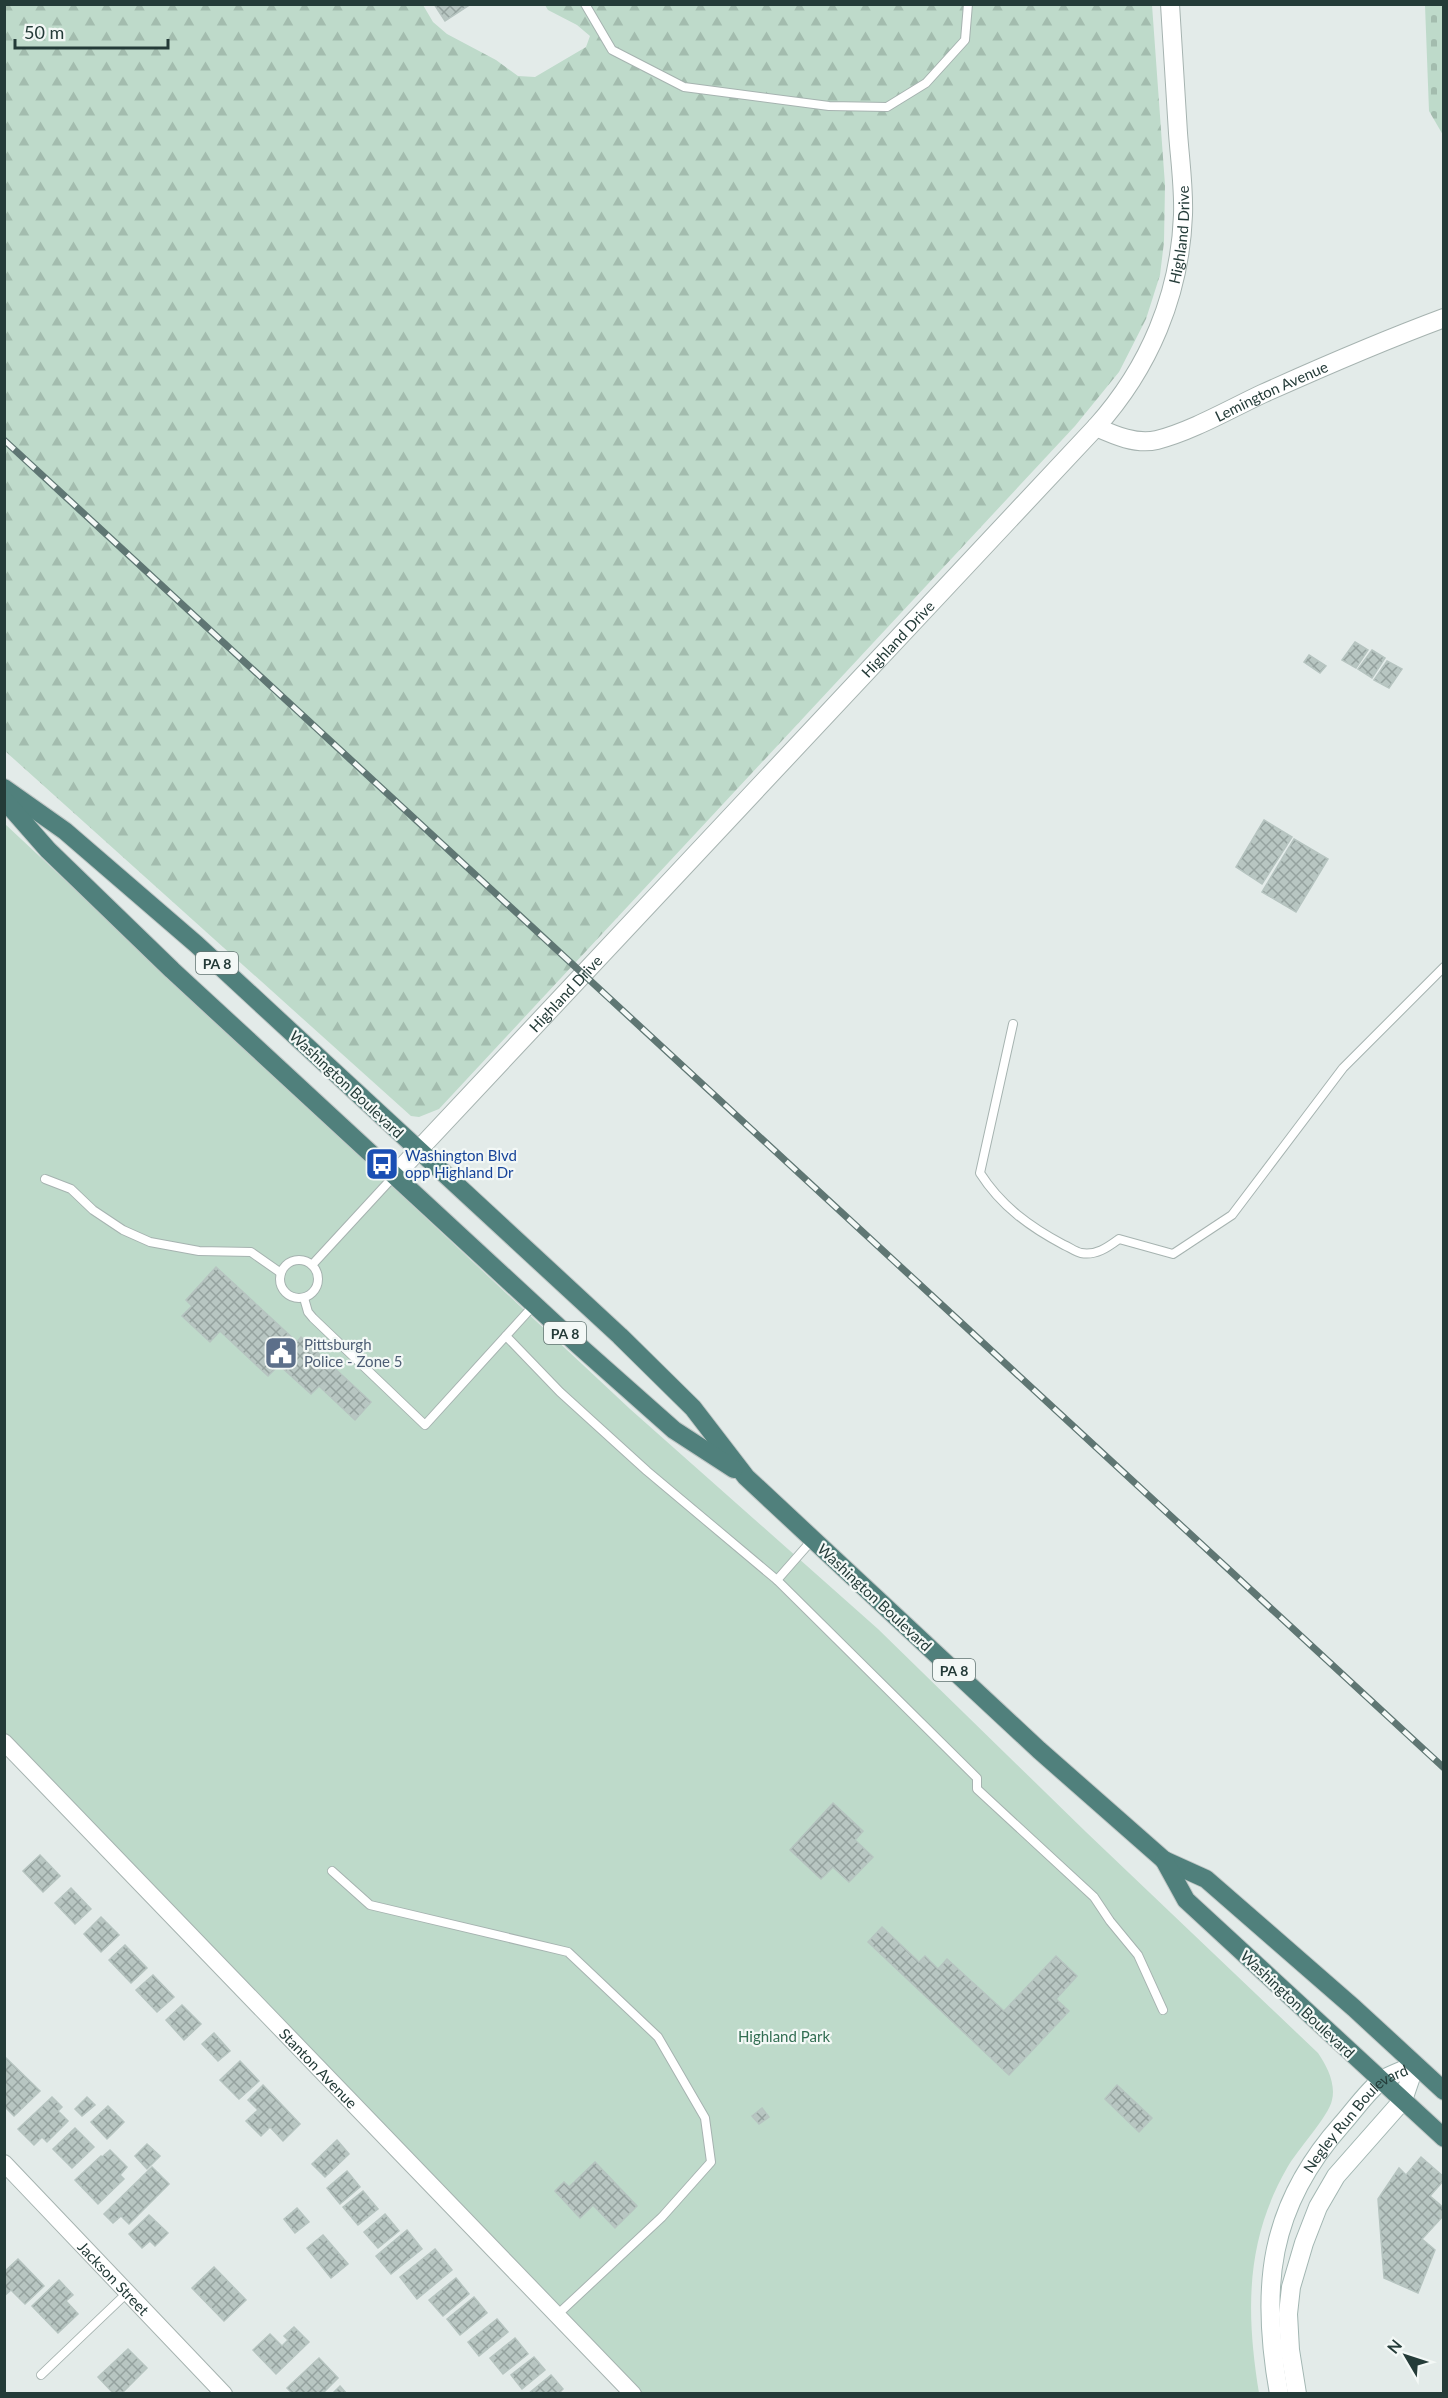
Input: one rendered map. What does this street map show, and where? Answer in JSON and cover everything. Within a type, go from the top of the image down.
[{"type":"highway","name":"Washington Boulevard","points":[[4,788],[66,831],[188,936],[612,1329],[693,1408],[746,1477]]},
{"type":"highway","name":"Washington Boulevard","points":[[4,800],[48,850],[122,922],[534,1305],[674,1430],[746,1477],[1040,1750],[1164,1860],[1206,1879],[1443,2091]]},
{"type":"highway","name":"Washington Boulevard","points":[[1164,1860],[1186,1900],[1443,2138]]},
{"type":"street","name":"Highland Drive","points":[[395,1175],[1096,426],[1133,380],[1163,320],[1178,265],[1184,214],[1170,4]]},
{"type":"street","name":"Lemington Avenue","points":[[1096,426],[1117,436],[1138,440],[1156,440],[1186,429],[1357,351],[1443,318]]},
{"type":"street","name":"Stanton Avenue","points":[[4,1742],[397,2146],[633,2394]]},
{"type":"street","name":"Negley Run Boulevard","points":[[1279,2394],[1271,2352],[1270,2275],[1282,2226],[1294,2196],[1313,2160],[1381,2080],[1415,2065]]},
{"type":"street","name":"Negley Run Boulevard","points":[[1297,2394],[1290,2350],[1288,2314],[1291,2287],[1307,2235],[1318,2207],[1336,2176],[1402,2100],[1415,2065]]},
{"type":"street","name":"Jackson Street","points":[[4,2163],[224,2394]]},
{"type":"lane","points":[[585,4],[612,50],[684,87],[829,106],[887,107],[927,83],[965,40],[968,4]]},
{"type":"lane","points":[[1013,1024],[980,1173],[991,1192],[1013,1213],[1047,1236],[1081,1253],[1103,1251],[1119,1239],[1173,1254],[1232,1215],[1343,1068],[1443,967]]},
{"type":"lane","points":[[312,1264],[395,1175]]},
{"type":"lane","points":[[45,1179],[71,1190],[93,1210],[123,1230],[150,1242],[199,1251],[251,1252],[281,1273]]},
{"type":"lane","points":[[301,1259],[312,1264],[319,1281],[314,1292],[304,1298],[292,1297],[283,1290],[281,1273],[289,1263],[301,1259]]},
{"type":"lane","points":[[304,1298],[308,1312],[313,1318],[425,1425],[534,1305]]},
{"type":"lane","points":[[506,1336],[561,1392],[647,1471],[777,1580],[976,1778],[977,1789],[1094,1897],[1138,1955],[1163,2010]]},
{"type":"lane","points":[[777,1580],[813,1539]]},
{"type":"lane","points":[[332,1871],[370,1905],[568,1952],[658,2037],[705,2118],[711,2162],[662,2217],[557,2315]]},
{"type":"lane","points":[[41,2375],[128,2292]]},
{"type":"green space","points":[[5,5],[423,5],[433,22],[447,34],[496,60],[518,76],[535,77],[586,47],[590,36],[577,25],[548,10],[545,5],[1152,5],[1165,185],[1164,242],[1160,275],[1146,319],[1119,372],[1075,426],[439,1109],[419,1117],[411,1116],[5,751]]},
{"type":"green space","points":[[1425,5],[1443,5],[1443,135],[1429,111]]},
{"type":"green space","name":"Highland Park","points":[[5,824],[630,1409],[878,1629],[1086,1832],[1318,2053],[1330,2075],[1333,2088],[1330,2107],[1287,2168],[1273,2195],[1256,2250],[1251,2306],[1259,2393],[633,2393],[5,1742]]},
{"type":"building","points":[[434,4],[471,4],[445,21]]},
{"type":"building","points":[[1355,642],[1368,650],[1356,668],[1342,660]]},
{"type":"building","points":[[1372,650],[1385,658],[1372,678],[1358,669]]},
{"type":"building","points":[[1309,655],[1326,666],[1320,673],[1304,662]]},
{"type":"building","points":[[1387,661],[1402,669],[1389,688],[1374,680]]},
{"type":"building","points":[[1264,820],[1292,837],[1262,884],[1236,867]]},
{"type":"building","points":[[1294,839],[1328,859],[1296,912],[1262,892]]},
{"type":"building","name":"Pittsburgh Police - Zone 5","points":[[216,1267],[297,1342],[301,1337],[371,1402],[355,1420],[319,1386],[311,1394],[279,1365],[268,1376],[220,1331],[210,1342],[182,1316],[192,1306],[186,1300]]},
{"type":"building","points":[[833,1803],[863,1831],[855,1840],[873,1857],[849,1882],[833,1867],[821,1879],[790,1850]]},
{"type":"building","points":[[40,1855],[60,1876],[43,1892],[23,1871]]},
{"type":"building","points":[[71,1888],[91,1909],[75,1924],[55,1903]]},
{"type":"building","points":[[101,1917],[119,1935],[101,1952],[84,1934]]},
{"type":"building","points":[[882,1927],[919,1962],[925,1956],[938,1969],[947,1959],[1004,2011],[1056,1956],[1077,1976],[1056,1999],[1069,2011],[1009,2075],[868,1942]]},
{"type":"building","points":[[125,1945],[147,1968],[131,1983],[109,1960]]},
{"type":"building","points":[[153,1975],[174,1997],[157,2012],[136,1990]]},
{"type":"building","points":[[182,2005],[201,2024],[184,2040],[166,2020]]},
{"type":"building","points":[[214,2033],[230,2051],[218,2061],[202,2044]]},
{"type":"building","points":[[4,2056],[40,2091],[14,2116],[4,2106]]},
{"type":"building","points":[[240,2061],[259,2081],[239,2099],[220,2080]]},
{"type":"building","points":[[263,2085],[300,2124],[283,2141],[270,2127],[261,2136],[246,2121],[258,2110],[248,2100]]},
{"type":"building","points":[[1117,2085],[1152,2118],[1139,2132],[1105,2099]]},
{"type":"building","points":[[52,2097],[62,2107],[58,2111],[68,2121],[47,2142],[42,2137],[34,2145],[18,2129]]},
{"type":"building","points":[[87,2097],[95,2105],[82,2116],[75,2109]]},
{"type":"building","points":[[108,2106],[124,2122],[107,2139],[91,2122]]},
{"type":"building","points":[[762,2108],[769,2117],[759,2124],[752,2116]]},
{"type":"building","points":[[75,2128],[94,2147],[72,2168],[53,2149]]},
{"type":"building","points":[[337,2140],[349,2154],[325,2177],[312,2164]]},
{"type":"building","points":[[147,2144],[160,2156],[147,2169],[135,2156]]},
{"type":"building","points":[[110,2150],[127,2167],[120,2175],[124,2179],[98,2204],[75,2180]]},
{"type":"building","points":[[1421,2157],[1444,2177],[1430,2196],[1444,2208],[1444,2215],[1422,2239],[1435,2250],[1418,2293],[1384,2278],[1378,2199],[1399,2168],[1406,2175]]},
{"type":"building","points":[[595,2162],[637,2206],[615,2228],[593,2205],[580,2218],[555,2191],[564,2182],[569,2187]]},
{"type":"building","points":[[152,2167],[169,2184],[129,2224],[121,2216],[113,2223],[104,2214]]},
{"type":"building","points":[[347,2171],[360,2187],[340,2204],[327,2188]]},
{"type":"building","points":[[363,2191],[378,2209],[358,2225],[343,2207]]},
{"type":"building","points":[[297,2208],[309,2222],[295,2233],[284,2219]]},
{"type":"building","points":[[385,2214],[399,2231],[378,2248],[364,2232]]},
{"type":"building","points":[[149,2215],[168,2233],[155,2246],[150,2241],[142,2248],[129,2234]]},
{"type":"building","points":[[407,2230],[422,2249],[391,2274],[376,2256]]},
{"type":"building","points":[[323,2235],[348,2264],[331,2278],[307,2248]]},
{"type":"building","points":[[435,2249],[452,2270],[417,2299],[400,2277]]},
{"type":"building","points":[[18,2259],[44,2286],[25,2304],[11,2290],[4,2296],[4,2272]]},
{"type":"building","points":[[214,2267],[246,2300],[224,2321],[192,2288]]},
{"type":"building","points":[[456,2278],[469,2294],[443,2316],[429,2300]]},
{"type":"building","points":[[59,2280],[73,2295],[66,2301],[78,2314],[58,2333],[32,2306]]},
{"type":"building","points":[[474,2297],[487,2313],[460,2335],[447,2319]]},
{"type":"building","points":[[497,2319],[508,2332],[479,2356],[468,2342]]},
{"type":"building","points":[[294,2327],[309,2342],[276,2374],[253,2350],[270,2334],[282,2346],[288,2340],[284,2336]]},
{"type":"building","points":[[515,2338],[528,2354],[503,2374],[490,2358]]},
{"type":"building","points":[[128,2349],[147,2368],[121,2394],[114,2394],[98,2377]]},
{"type":"building","points":[[534,2357],[545,2370],[522,2389],[511,2375]]},
{"type":"building","points":[[319,2358],[338,2378],[322,2394],[293,2394],[287,2388]]},
{"type":"building","points":[[551,2375],[563,2389],[558,2394],[528,2394]]},
{"type":"building","points":[[340,2386],[347,2394],[332,2394]]},
{"type":"railway","points":[[4,440],[1444,1768]]},
{"type":"place","name":"Washington Blvd opp Highland Dr","points":[[382,1164]]},
{"type":"place","name":"Pittsburgh Police - Zone 5","points":[[281,1353]]}]
